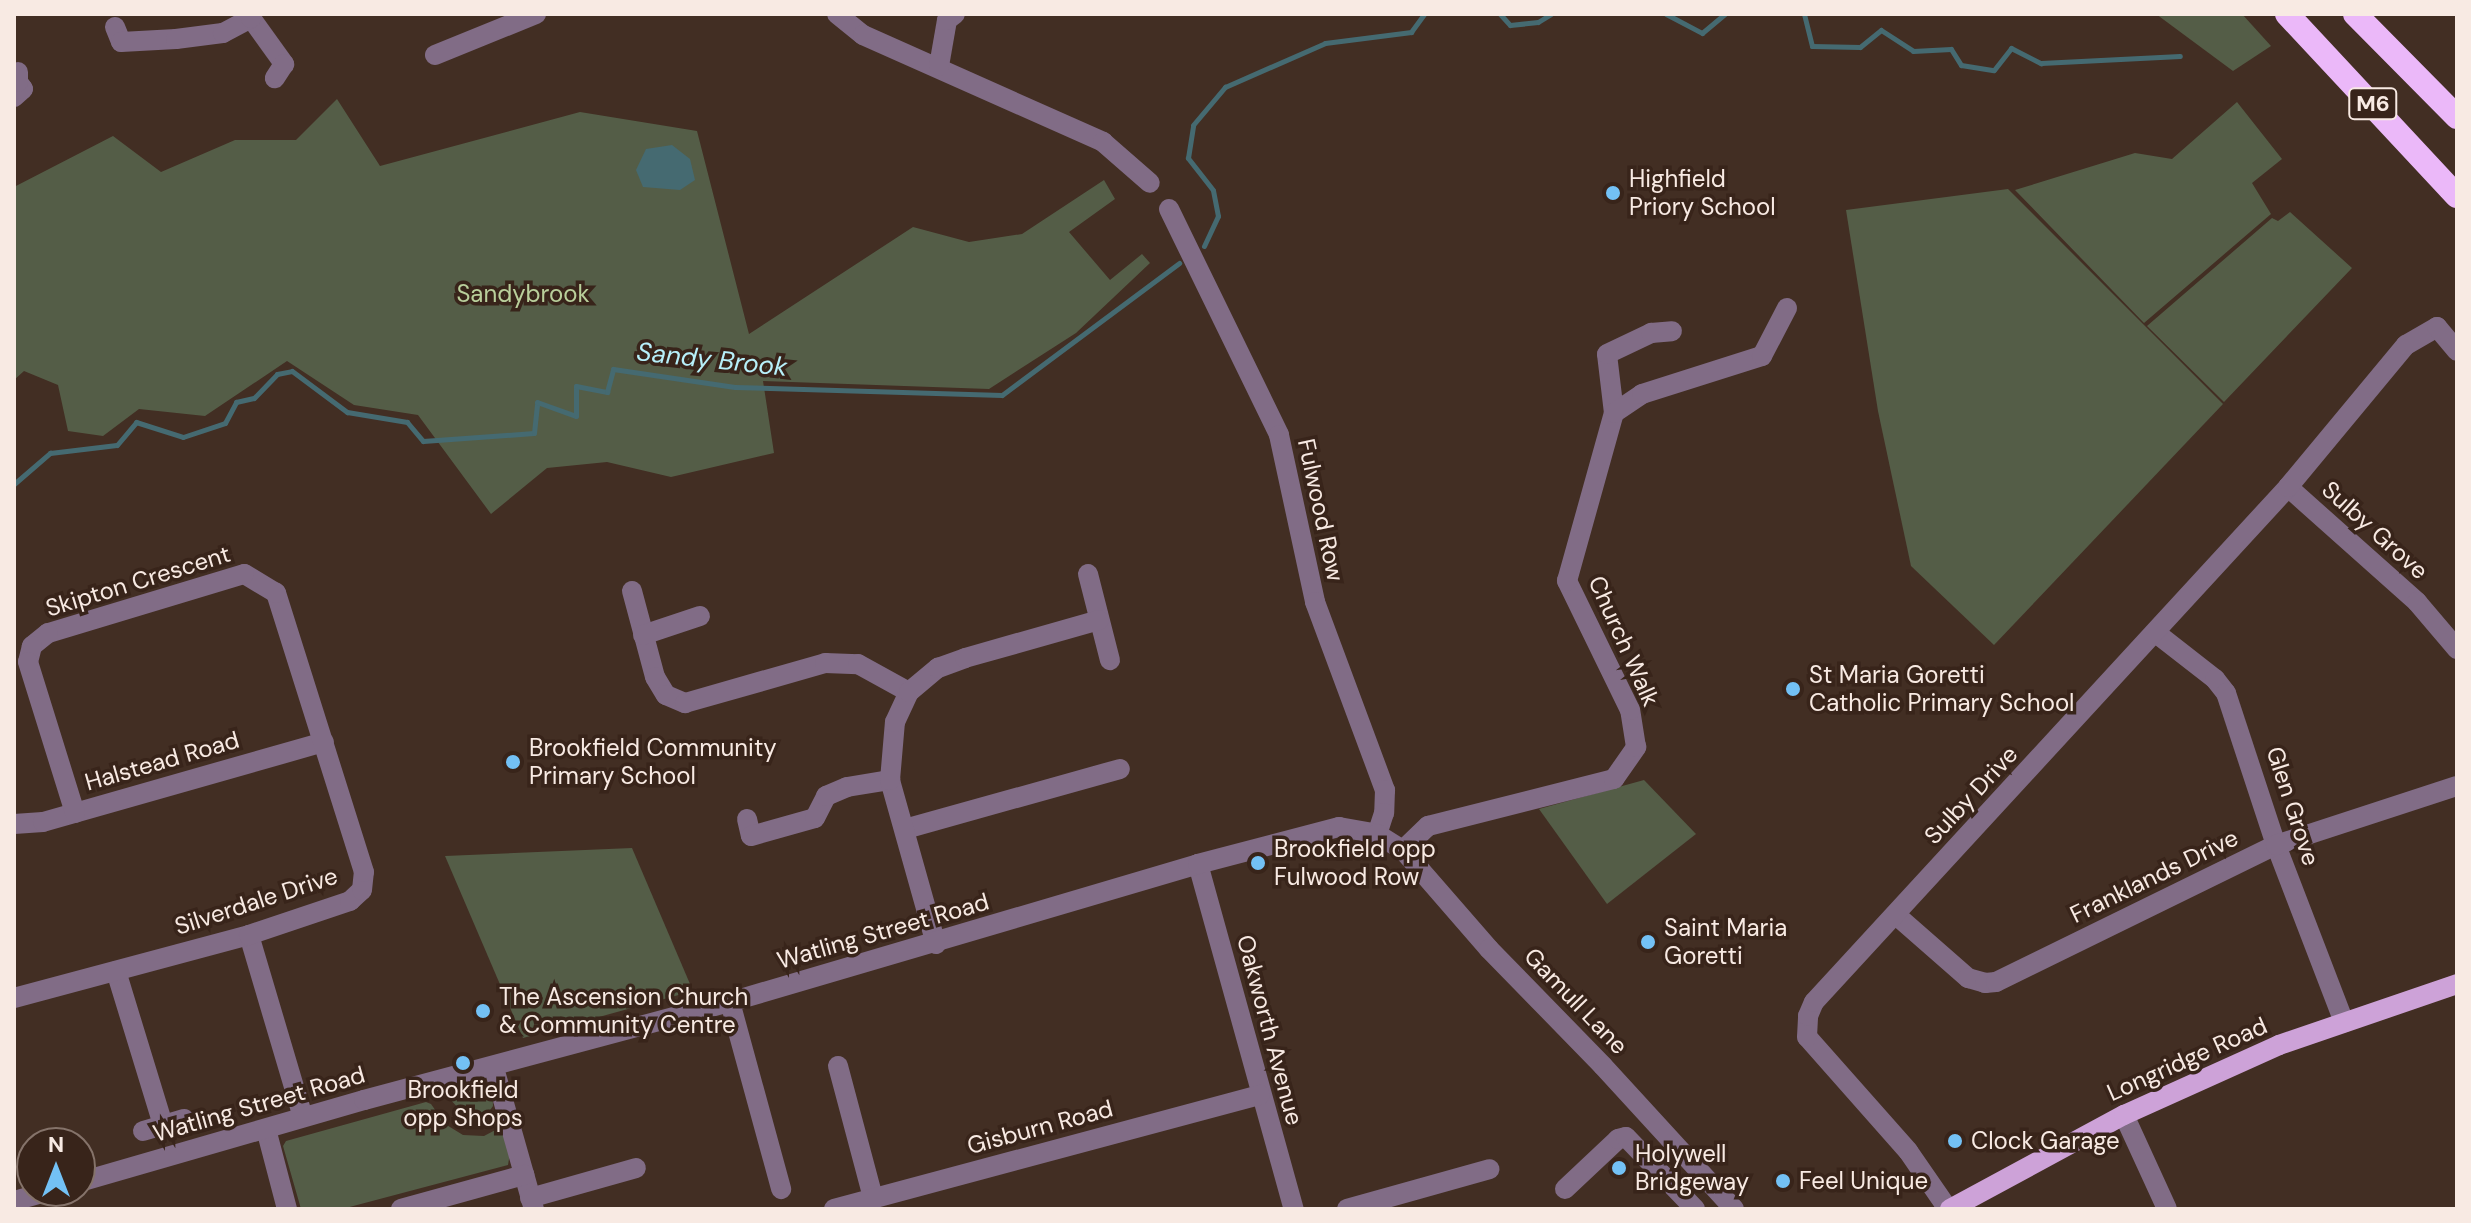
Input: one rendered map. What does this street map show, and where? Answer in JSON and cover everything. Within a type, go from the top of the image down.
[{"type":"highway","name":"M6","points":[[2287,14],[2416,148],[2457,196]]},
{"type":"highway","name":"M6","points":[[2355,14],[2457,117]]},
{"type":"main road","name":"Longridge Road","points":[[1949,1209],[2124,1115],[2279,1045],[2457,984]]},
{"type":"street","points":[[435,55],[536,14]]},
{"type":"street","points":[[837,14],[863,35],[939,66],[1103,142],[1150,183]]},
{"type":"street","points":[[939,66],[947,20],[955,14]]},
{"type":"street","points":[[115,27],[121,42],[176,39],[223,33],[252,16],[284,64],[275,78]]},
{"type":"street","points":[[14,97],[23,89],[18,82],[18,72]]},
{"type":"street","name":"Fulwood Row","points":[[1169,209],[1279,435],[1315,602],[1385,790],[1377,834]]},
{"type":"street","points":[[1672,331],[1651,333],[1607,354],[1614,413],[1642,394],[1762,356],[1787,308]]},
{"type":"street","name":"Sulby Drive","points":[[1949,1209],[1908,1151],[1807,1037],[1808,1016],[1814,1002],[2288,487],[2406,345],[2437,327],[2457,351]]},
{"type":"street","name":"Church Walk","points":[[1403,850],[1428,826],[1614,779],[1636,747],[1630,710],[1567,581],[1614,413]]},
{"type":"street","name":"Sulby Grove","points":[[2288,487],[2417,602],[2457,649]]},
{"type":"street","name":"Skipton Crescent","points":[[75,813],[28,662],[32,646],[48,633],[244,574],[276,593],[324,742]]},
{"type":"street","points":[[1088,574],[1110,660]]},
{"type":"street","points":[[632,591],[655,677],[666,695],[685,703],[825,663],[858,664],[909,692]]},
{"type":"street","points":[[643,635],[700,616]]},
{"type":"street","points":[[936,944],[890,780],[895,722],[909,692],[938,668],[1099,620]]},
{"type":"street","name":"Glen Grove","points":[[2156,633],[2215,679],[2226,693],[2276,845],[2344,1022]]},
{"type":"street","name":"Halstead Road","points":[[14,824],[43,822],[324,742]]},
{"type":"street","name":"Silverdale Drive","points":[[14,998],[249,935],[350,901],[362,890],[364,872],[324,742]]},
{"type":"street","points":[[905,829],[1098,784],[1120,769]]},
{"type":"street","points":[[747,819],[751,836],[815,818],[826,796],[847,787],[890,780]]},
{"type":"street","name":"Franklands Drive","points":[[1896,915],[1968,978],[1985,983],[1996,982],[2276,845],[2457,786]]},
{"type":"street","name":"Watling Street Road","points":[[96,1177],[303,1117],[494,1068],[936,944],[1325,828],[1352,827],[1377,834]]},
{"type":"street","name":"Gamull Lane","points":[[1377,834],[1403,850],[1489,949],[1603,1066],[1734,1209]]},
{"type":"street","name":"Oakworth Avenue","points":[[1198,864],[1294,1209]]},
{"type":"street","points":[[249,935],[303,1117]]},
{"type":"street","points":[[116,971],[153,1128],[184,1119]]},
{"type":"street","points":[[730,1002],[781,1189]]},
{"type":"street","points":[[838,1066],[873,1198]]},
{"type":"street","points":[[494,1068],[532,1204],[636,1168]]},
{"type":"street","name":"Gisburn Road","points":[[834,1209],[1260,1095]]},
{"type":"street","points":[[2124,1115],[2167,1209]]},
{"type":"street","points":[[266,1129],[287,1209]]},
{"type":"street","points":[[1565,1189],[1618,1139],[1626,1137],[1695,1209]]},
{"type":"street","points":[[1347,1209],[1490,1169]]},
{"type":"street","points":[[401,1209],[524,1175]]},
{"type":"green space","points":[[2156,14],[2242,14],[2271,46],[2233,71]]},
{"type":"green space","name":"Sandybrook","points":[[337,99],[380,166],[580,112],[697,131],[749,334],[913,227],[969,242],[1022,234],[1104,180],[1115,199],[1069,232],[1110,280],[1142,254],[1150,263],[1076,333],[989,389],[763,381],[774,453],[671,477],[607,462],[547,468],[491,514],[418,415],[354,405],[287,361],[205,416],[139,409],[103,436],[68,431],[58,385],[24,371],[14,380],[14,187],[113,136],[161,172],[235,140],[296,140]]},
{"type":"green space","points":[[2237,102],[2282,159],[2252,183],[2271,214],[2144,323],[2015,190],[2135,153],[2172,159]]},
{"type":"green space","points":[[2008,189],[2223,404],[1994,645],[1911,566],[1878,411],[1846,210]]},
{"type":"green space","points":[[2290,212],[2352,268],[2224,402],[2147,326],[2272,218],[2278,221]]},
{"type":"green space","points":[[1644,780],[1696,834],[1607,904],[1539,809]]},
{"type":"green space","points":[[632,848],[693,991],[523,1038],[445,856]]},
{"type":"green space","points":[[492,1084],[493,1106],[488,1113],[476,1117],[463,1113],[446,1095]]},
{"type":"green space","points":[[426,1102],[431,1104],[445,1124],[463,1135],[484,1136],[503,1126],[510,1153],[508,1165],[342,1209],[301,1209],[283,1146],[286,1141]]},
{"type":"water","points":[[672,145],[690,159],[695,180],[680,190],[643,187],[636,170],[646,149]]},
{"type":"waterway","name":"Sandy Brook","points":[[1204,246],[1218,216],[1213,190],[1188,158],[1193,125],[1225,87],[1325,43],[1411,32],[1424,14]]},
{"type":"waterway","name":"Sandy Brook","points":[[1500,14],[1510,25],[1538,22],[1551,14]]},
{"type":"waterway","name":"Sandy Brook","points":[[1666,14],[1702,33],[1725,14]]},
{"type":"waterway","name":"Sandy Brook","points":[[1804,14],[1812,46],[1860,47],[1881,30],[1913,51],[1951,49],[1961,65],[1994,70],[2011,48],[2041,63],[2180,56]]},
{"type":"waterway","name":"Sandy Brook","points":[[14,484],[50,453],[117,445],[136,422],[183,437],[225,423],[236,402],[254,398],[277,374],[292,371],[347,412],[407,422],[423,441],[534,433],[537,402],[576,416],[576,386],[607,392],[613,369],[735,387],[1002,395],[1179,263]]},
{"type":"place","name":"Highfield Priory School","points":[[1613,193]]},
{"type":"place","name":"St Maria Goretti Catholic Primary School","points":[[1793,689]]},
{"type":"place","name":"Brookfield Community Primary School","points":[[513,762]]},
{"type":"place","name":"Brookfield opp Fulwood Row","points":[[1258,863]]},
{"type":"place","name":"Saint Maria Goretti","points":[[1648,942]]},
{"type":"place","name":"The Ascension Church & Community Centre","points":[[483,1011]]},
{"type":"place","name":"Brookfield opp Shops","points":[[463,1063]]},
{"type":"place","name":"Clock Garage","points":[[1955,1141]]},
{"type":"place","name":"Holywell Bridgeway","points":[[1619,1168]]},
{"type":"place","name":"Feel Unique","points":[[1783,1181]]}]
